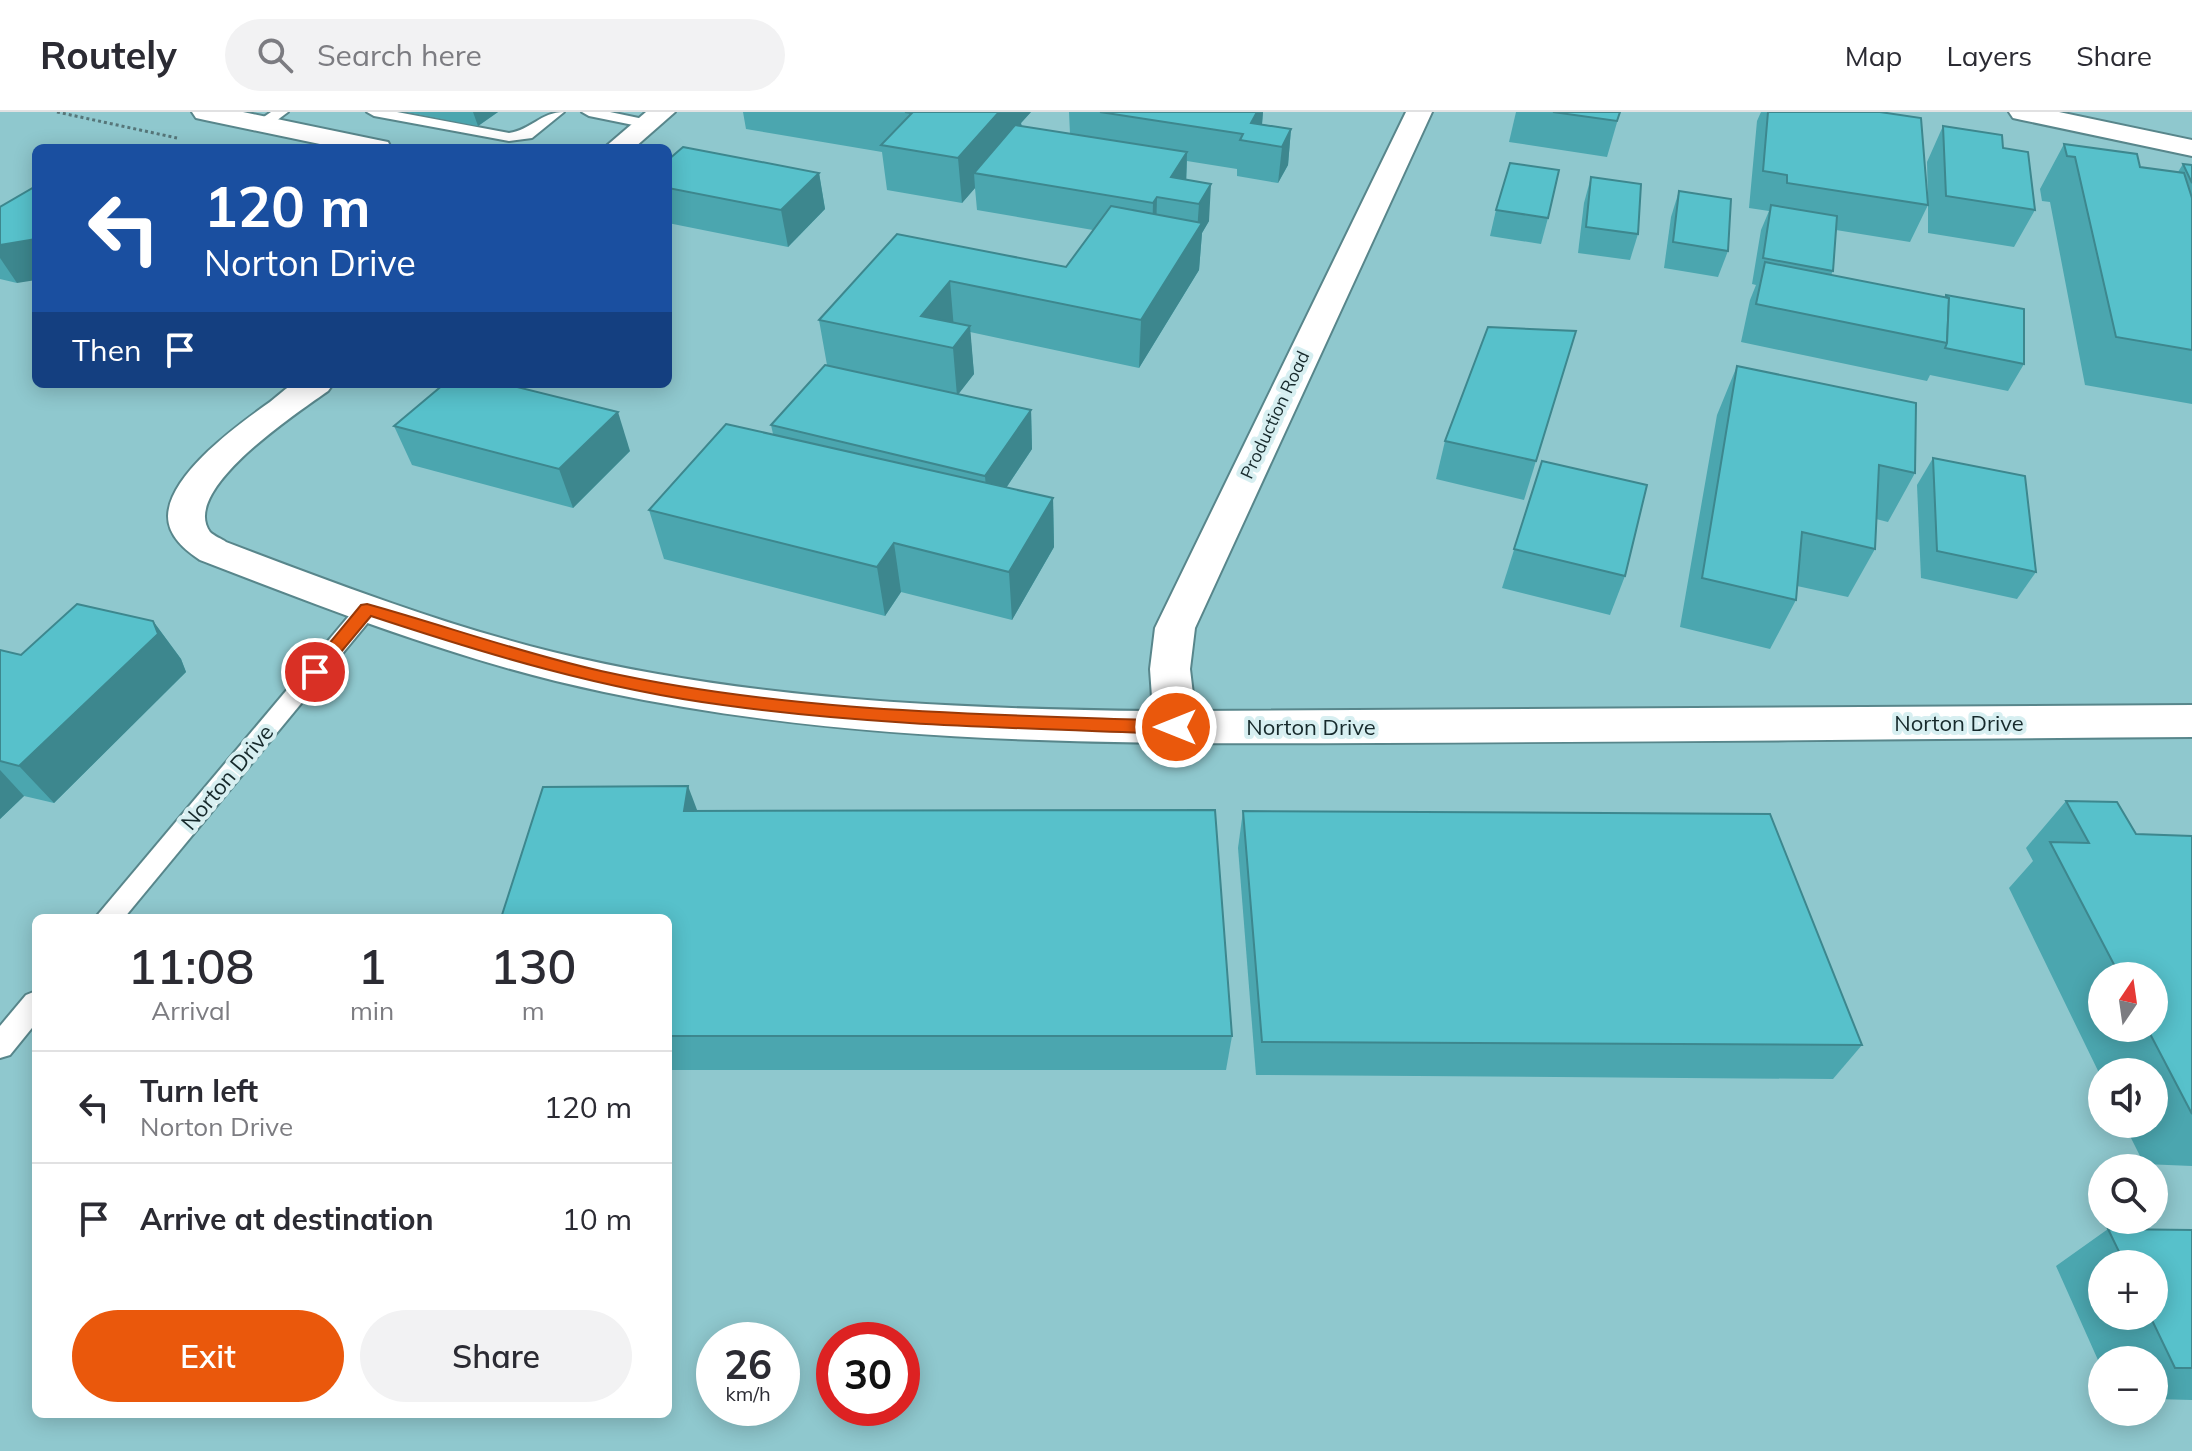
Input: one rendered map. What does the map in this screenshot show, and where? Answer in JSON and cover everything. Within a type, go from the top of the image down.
[{"type":"street","points":[[210,112],[272,118],[364,144]]},
{"type":"street","name":"Production Road","points":[[1176,727],[1170,669],[1175,628],[1419,112]]},
{"type":"street","points":[[2022,112],[2192,148]]},
{"type":"street","points":[[622,144],[655,118]]},
{"type":"street","points":[[311,388],[211,466],[191,494],[187,516],[192,536],[213,551],[367,609]]},
{"type":"street","name":"Norton Drive","points":[[367,609],[491,650],[603,678],[720,699],[869,716],[1176,727],[2192,721]]},
{"type":"lane","points":[[374,112],[509,137],[527,135],[557,112]]},
{"type":"lane","points":[[589,112],[655,118]]},
{"type":"lane","name":"Norton Drive","points":[[111,914],[367,609]]},
{"type":"lane","points":[[0,1046],[32,1008]]},
{"type":"path","points":[[57,112],[185,139]]},
{"type":"shaded area","points":[[0,112],[2192,112],[2192,1451],[0,1451]]},
{"type":"building","points":[[905,112],[999,112],[958,158],[881,145],[912,113]]},
{"type":"building","points":[[1100,112],[1257,112],[1251,123],[1291,129],[1282,147],[1240,140],[1243,134]]},
{"type":"building","points":[[1553,112],[1620,112],[1617,121]]},
{"type":"building","points":[[1768,112],[1880,112],[1921,118],[1928,205],[1787,183],[1787,175],[1763,171]]},
{"type":"building","points":[[1015,125],[1187,152],[1171,177],[1211,184],[1199,204],[1157,197],[1153,203],[974,173]]},
{"type":"building","points":[[1943,126],[2002,135],[2003,148],[2028,152],[2035,210],[1946,196]]},
{"type":"building","points":[[2064,144],[2137,154],[2140,167],[2184,173],[2192,198],[2192,350],[2116,337],[2075,157],[2067,156]]},
{"type":"building","points":[[683,147],[819,173],[781,210],[672,189],[672,157]]},
{"type":"building","points":[[1510,163],[1559,170],[1548,218],[1496,210]]},
{"type":"building","points":[[2183,164],[2192,165],[2192,183]]},
{"type":"building","points":[[1591,177],[1641,184],[1638,234],[1586,227]]},
{"type":"building","points":[[32,188],[32,240],[0,245],[0,207]]},
{"type":"building","points":[[1679,191],[1731,199],[1728,251],[1673,242]]},
{"type":"building","points":[[1771,205],[1837,216],[1833,271],[1763,258]]},
{"type":"building","points":[[1111,206],[1202,223],[1141,320],[950,281],[921,316],[970,326],[953,348],[819,320],[897,234],[1066,267]]},
{"type":"building","points":[[1765,262],[1949,298],[1947,343],[1756,304]]},
{"type":"building","points":[[1946,295],[2024,309],[2024,364],[1945,348],[1949,298]]},
{"type":"building","points":[[1488,327],[1576,331],[1536,461],[1445,441]]},
{"type":"building","points":[[825,365],[1031,410],[985,476],[771,425]]},
{"type":"building","points":[[1737,366],[1916,403],[1915,473],[1879,465],[1875,549],[1802,532],[1796,600],[1702,578]]},
{"type":"building","points":[[439,388],[521,388],[618,412],[559,469],[394,426]]},
{"type":"building","points":[[726,424],[1053,498],[1009,572],[894,543],[877,567],[649,510]]},
{"type":"building","points":[[1933,458],[2025,476],[2036,572],[1937,551]]},
{"type":"building","points":[[1542,461],[1647,485],[1625,576],[1514,549]]},
{"type":"building","points":[[77,604],[153,621],[158,634],[19,766],[0,761],[0,650],[21,655]]},
{"type":"building","points":[[688,786],[684,811],[1215,810],[1232,1036],[672,1036],[672,914],[502,914],[543,787]]},
{"type":"building","points":[[2066,801],[2117,802],[2136,834],[2192,836],[2192,1114],[2168,1068],[2168,1058],[2163,1058],[2154,1042],[2168,1042],[2168,962],[2113,962],[2050,842],[2089,843]]},
{"type":"building","points":[[1243,811],[1770,814],[1862,1045],[1262,1042]]},
{"type":"building","points":[[2168,1230],[2192,1230],[2192,1368],[2175,1368],[2168,1346],[2164,1346],[2157,1330],[2168,1330],[2168,1250],[2118,1250],[2110,1234],[2168,1234]]},
{"type":"route","points":[[315,672],[367,609],[491,650],[603,678],[720,699],[869,716],[1102,727],[1176,727]]}]
